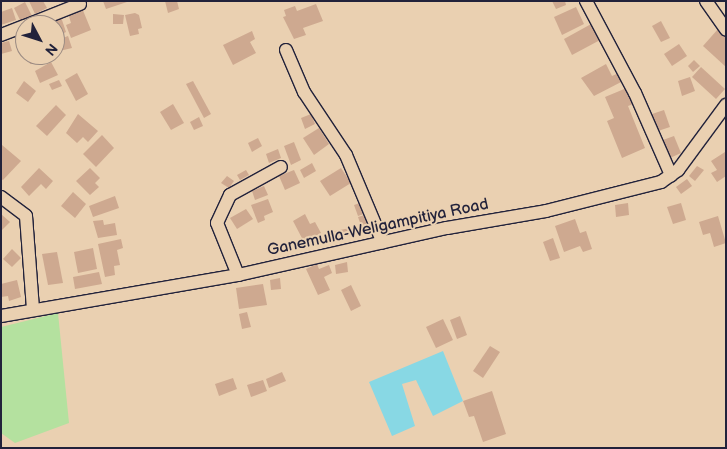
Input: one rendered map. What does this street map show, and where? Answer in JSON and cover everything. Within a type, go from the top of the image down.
[{"type":"street","points":[[586,1],[635,93],[671,175]]},
{"type":"street","points":[[706,1],[726,30]]},
{"type":"street","points":[[52,15],[80,4]]},
{"type":"street","points":[[1,35],[15,29]]},
{"type":"street","points":[[286,50],[304,92],[346,155],[383,243]]},
{"type":"street","name":"Ganemulla-Weligampitiya Road","points":[[1,316],[238,275],[383,243],[546,211],[661,182],[671,175],[701,142],[726,105]]},
{"type":"street","points":[[238,275],[217,223],[230,195],[281,168]]},
{"type":"street","points":[[1,197],[26,216],[33,309]]},
{"type":"green space","points":[[58,313],[69,423],[15,443],[1,433],[1,327]]},
{"type":"water","points":[[443,351],[463,401],[433,416],[416,380],[402,384],[415,426],[392,436],[369,382]]},
{"type":"building","points":[[29,1],[43,1],[47,8],[35,14]]},
{"type":"building","points":[[103,1],[127,1],[127,2],[106,9]]},
{"type":"building","points":[[165,1],[177,1],[179,9],[168,13]]},
{"type":"building","points":[[552,1],[565,1],[566,5],[556,9]]},
{"type":"building","points":[[25,2],[32,15],[18,15],[14,8]]},
{"type":"building","points":[[316,4],[323,21],[303,28],[306,35],[294,39],[283,17],[286,16],[284,10],[295,6],[297,11]]},
{"type":"building","points":[[576,7],[584,24],[562,35],[554,17]]},
{"type":"building","points":[[12,8],[15,20],[1,25],[1,12]]},
{"type":"building","points":[[82,8],[91,30],[71,38],[66,25],[71,23],[68,13]]},
{"type":"building","points":[[135,13],[139,15],[142,28],[138,29],[139,34],[130,36],[125,15]]},
{"type":"building","points":[[113,14],[124,15],[123,24],[113,24]]},
{"type":"building","points":[[661,21],[670,38],[661,42],[652,26]]},
{"type":"building","points":[[593,23],[602,39],[572,55],[564,39]]},
{"type":"building","points":[[718,29],[726,37],[726,67],[703,46]]},
{"type":"building","points":[[252,31],[255,39],[250,42],[256,53],[233,65],[223,45]]},
{"type":"building","points":[[68,36],[72,48],[65,50],[65,37]]},
{"type":"building","points":[[9,41],[12,51],[1,54],[1,43]]},
{"type":"building","points":[[679,44],[687,56],[672,66],[664,54]]},
{"type":"building","points":[[694,60],[700,66],[693,72],[688,66]]},
{"type":"building","points":[[606,64],[612,76],[621,72],[625,80],[594,96],[581,78]]},
{"type":"building","points":[[46,65],[53,65],[58,75],[40,83],[35,71]]},
{"type":"building","points":[[701,67],[725,89],[716,99],[692,77]]},
{"type":"building","points":[[77,73],[88,94],[76,101],[65,80]]},
{"type":"building","points":[[690,77],[695,91],[682,96],[678,81]]},
{"type":"building","points":[[59,80],[62,86],[52,90],[49,84]]},
{"type":"building","points":[[24,81],[36,91],[28,102],[16,93]]},
{"type":"building","points":[[193,81],[211,114],[204,118],[186,84]]},
{"type":"building","points":[[629,87],[636,103],[628,106],[645,148],[622,158],[607,121],[614,118],[605,97]]},
{"type":"building","points":[[173,104],[184,123],[171,130],[160,112]]},
{"type":"building","points":[[56,105],[66,115],[47,136],[36,126]]},
{"type":"building","points":[[664,110],[670,127],[658,131],[652,114]]},
{"type":"building","points":[[78,114],[98,131],[88,142],[83,137],[77,143],[66,133]]},
{"type":"building","points":[[311,114],[315,124],[305,129],[301,118]]},
{"type":"building","points":[[199,117],[203,126],[194,130],[190,122]]},
{"type":"building","points":[[319,128],[329,144],[314,155],[303,138]]},
{"type":"building","points":[[102,135],[114,148],[96,167],[83,154]]},
{"type":"building","points":[[674,136],[681,153],[670,158],[663,140]]},
{"type":"building","points":[[258,138],[262,146],[252,152],[248,143]]},
{"type":"building","points":[[294,142],[301,160],[291,165],[284,146]]},
{"type":"building","points":[[2,145],[21,161],[3,180],[1,179]]},
{"type":"building","points":[[278,149],[281,158],[269,163],[266,154]]},
{"type":"building","points":[[725,152],[726,176],[717,182],[711,173],[717,170],[711,161]]},
{"type":"building","points":[[312,163],[316,171],[304,178],[300,170]]},
{"type":"building","points":[[697,166],[704,170],[695,181],[689,176]]},
{"type":"building","points":[[39,168],[53,181],[46,189],[41,184],[29,196],[21,187]]},
{"type":"building","points":[[90,168],[100,178],[95,183],[99,187],[90,195],[76,181]]},
{"type":"building","points":[[341,168],[351,183],[330,196],[320,181]]},
{"type":"building","points":[[246,170],[249,175],[240,180],[237,175]]},
{"type":"building","points":[[294,170],[300,183],[285,190],[279,176]]},
{"type":"building","points":[[227,176],[234,181],[229,188],[221,183]]},
{"type":"building","points":[[687,179],[692,186],[681,194],[676,187]]},
{"type":"building","points":[[264,186],[268,195],[255,200],[252,191]]},
{"type":"building","points":[[73,192],[86,204],[75,218],[61,206]]},
{"type":"building","points":[[115,196],[119,208],[93,217],[89,206]]},
{"type":"building","points":[[268,199],[273,212],[264,216],[265,220],[258,223],[251,205]]},
{"type":"building","points":[[363,202],[367,213],[358,216],[354,205]]},
{"type":"building","points":[[628,203],[629,215],[616,217],[615,205]]},
{"type":"building","points":[[681,203],[686,220],[673,224],[667,207]]},
{"type":"building","points":[[246,209],[253,219],[237,229],[230,218]]},
{"type":"building","points":[[1,214],[10,222],[1,231]]},
{"type":"building","points":[[305,214],[310,224],[315,222],[321,233],[304,242],[293,221]]},
{"type":"building","points":[[368,214],[372,228],[363,231],[358,217]]},
{"type":"building","points":[[718,216],[726,243],[714,247],[710,233],[703,235],[699,222]]},
{"type":"building","points":[[575,219],[580,233],[586,231],[592,249],[583,252],[580,246],[564,252],[555,226]]},
{"type":"building","points":[[103,220],[104,225],[115,223],[117,235],[98,238],[93,221]]},
{"type":"building","points":[[350,228],[352,235],[332,240],[330,232]]},
{"type":"building","points":[[553,238],[560,258],[550,261],[543,242]]},
{"type":"building","points":[[121,239],[123,248],[117,250],[120,265],[114,266],[115,275],[105,277],[98,244]]},
{"type":"building","points":[[93,248],[97,269],[78,273],[74,252]]},
{"type":"building","points":[[12,249],[21,258],[12,267],[3,259]]},
{"type":"building","points":[[57,252],[63,283],[48,285],[42,254]]},
{"type":"building","points":[[347,262],[348,272],[336,274],[335,265]]},
{"type":"building","points":[[317,264],[319,269],[329,265],[332,273],[324,277],[330,290],[318,295],[306,269]]},
{"type":"building","points":[[99,272],[102,284],[75,289],[73,277]]},
{"type":"building","points":[[280,278],[281,289],[271,290],[270,280]]},
{"type":"building","points":[[17,280],[21,297],[9,301],[8,296],[1,297],[1,284]]},
{"type":"building","points":[[263,284],[267,305],[239,309],[236,288]]},
{"type":"building","points":[[351,285],[361,306],[351,311],[341,290]]},
{"type":"building","points":[[247,312],[251,327],[242,329],[239,314]]},
{"type":"building","points":[[460,316],[467,335],[457,339],[450,320]]},
{"type":"building","points":[[443,319],[453,340],[436,348],[426,327]]},
{"type":"building","points":[[490,346],[500,352],[483,378],[473,371]]},
{"type":"building","points":[[282,372],[286,381],[269,388],[266,379]]},
{"type":"building","points":[[233,378],[237,389],[219,396],[215,384]]},
{"type":"building","points":[[263,380],[267,391],[251,397],[247,385]]},
{"type":"building","points":[[492,391],[506,434],[483,442],[474,416],[469,417],[463,401]]}]
